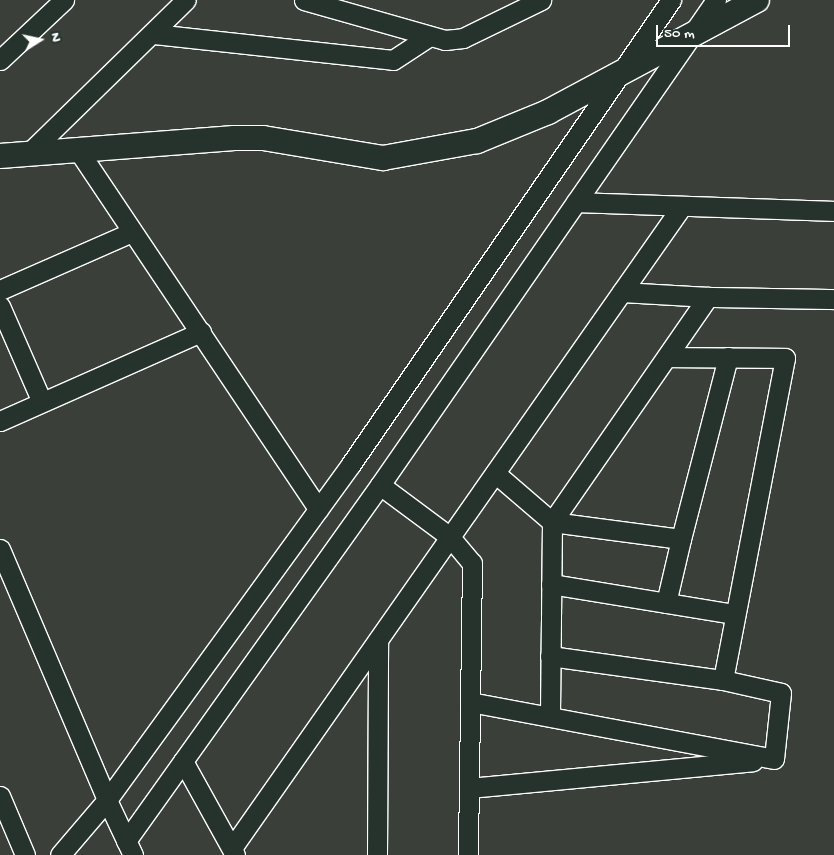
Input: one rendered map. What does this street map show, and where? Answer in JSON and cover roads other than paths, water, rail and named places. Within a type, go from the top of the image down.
[{"type":"street","points":[[0,60],[64,0]]},
{"type":"street","points":[[31,151],[154,34],[186,0]]},
{"type":"street","points":[[304,0],[428,37],[463,38],[541,0]]},
{"type":"street","points":[[60,855],[107,800],[318,509],[671,0]]},
{"type":"street","points":[[130,848],[183,761],[380,485],[687,39],[716,0]]},
{"type":"street","points":[[0,156],[31,151],[78,150],[263,138],[383,158],[477,140],[548,112],[757,0]]},
{"type":"street","points":[[154,34],[393,60],[428,37]]},
{"type":"street","points":[[78,150],[130,233],[201,332],[318,509]]},
{"type":"street","points":[[576,202],[834,211]]},
{"type":"street","points":[[183,761],[234,851],[378,640],[682,206]]},
{"type":"street","points":[[0,290],[130,233]]},
{"type":"street","points":[[622,292],[708,297],[834,298]]},
{"type":"street","points":[[550,715],[552,522],[708,297]]},
{"type":"street","points":[[0,306],[41,400]]},
{"type":"street","points":[[0,421],[41,400],[201,332]]},
{"type":"street","points":[[667,357],[785,358],[723,680]]},
{"type":"street","points":[[666,603],[728,357]]},
{"type":"street","points":[[495,472],[552,522],[681,538]]},
{"type":"street","points":[[380,485],[450,538],[472,563],[468,855]]},
{"type":"street","points":[[0,549],[107,800],[130,848]]},
{"type":"street","points":[[551,584],[736,614]]},
{"type":"street","points":[[377,855],[378,640]]},
{"type":"street","points":[[550,656],[723,680],[781,693],[774,759]]},
{"type":"street","points":[[470,702],[550,715],[774,759]]},
{"type":"street","points":[[468,788],[774,759]]},
{"type":"street","points":[[0,796],[25,855]]}]
